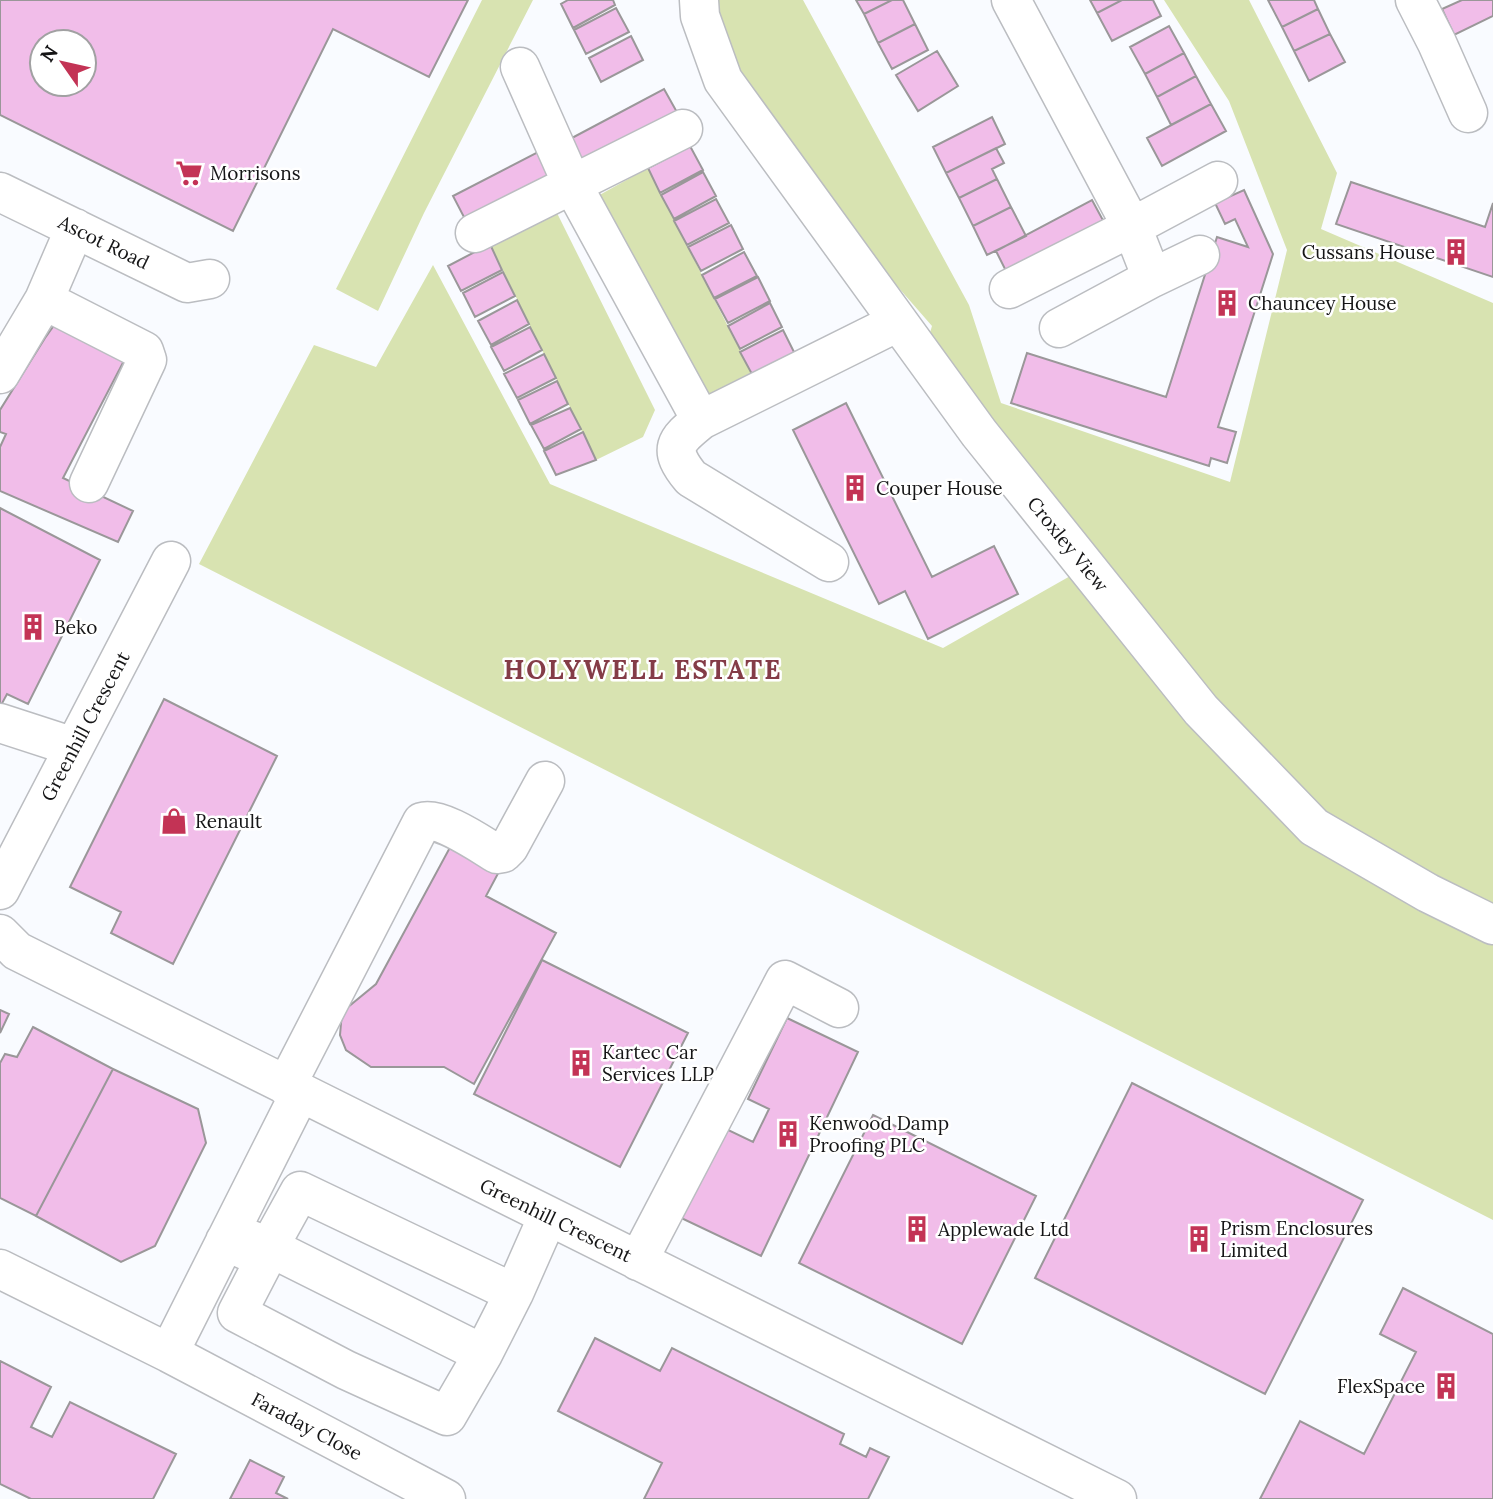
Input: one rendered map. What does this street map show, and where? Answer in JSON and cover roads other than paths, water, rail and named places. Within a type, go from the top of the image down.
[{"type":"street","name":"Croxley View","points":[[699,0],[699,16],[723,80],[987,443],[1201,710],[1314,827],[1428,893],[1493,925]]},
{"type":"street","points":[[1010,0],[1132,227],[1152,278]]},
{"type":"street","points":[[1415,0],[1468,113]]},
{"type":"street","points":[[520,67],[572,184],[701,420]]},
{"type":"street","points":[[475,233],[683,129]]},
{"type":"street","points":[[1009,289],[1217,181]]},
{"type":"street","name":"Ascot Road","points":[[0,192],[187,283],[210,279]]},
{"type":"street","points":[[0,374],[24,318],[75,228]]},
{"type":"street","points":[[1059,328],[1200,255]]},
{"type":"street","points":[[24,318],[144,351],[147,360],[89,483]]},
{"type":"street","points":[[829,562],[691,478],[681,466],[676,451],[681,435],[701,420],[898,321]]},
{"type":"street","name":"Greenhill Crescent","points":[[0,890],[171,561]]},
{"type":"street","points":[[0,723],[74,747]]},
{"type":"street","points":[[169,1353],[228,1236],[293,1089],[422,822],[429,820],[448,827],[497,854],[503,853],[509,847],[545,781]]},
{"type":"street","name":"Greenhill Crescent","points":[[0,934],[17,951],[1117,1499]]},
{"type":"street","points":[[638,1261],[786,980],[839,1008]]},
{"type":"street","points":[[514,1293],[300,1191],[237,1313],[346,1370],[447,1416],[514,1293],[548,1216]]},
{"type":"street","points":[[228,1236],[483,1354]]},
{"type":"street","name":"Faraday Close","points":[[0,1269],[169,1353],[446,1499]]},
{"type":"place","name":"Morrisons","points":[[189,173]]},
{"type":"place","name":"Cussans House","points":[[1456,252]]},
{"type":"place","name":"Chauncey House","points":[[1227,303]]},
{"type":"place","name":"Couper House","points":[[855,488]]},
{"type":"place","name":"Beko","points":[[33,627]]},
{"type":"place","name":"Renault","points":[[174,821]]},
{"type":"place","name":"Kartec Car Services LLP","points":[[581,1063]]},
{"type":"place","name":"Kenwood Damp Proofing PLC","points":[[788,1134]]},
{"type":"place","name":"Applewade Ltd","points":[[917,1229]]},
{"type":"place","name":"Prism Enclosures Limited","points":[[1199,1239]]},
{"type":"place","name":"FlexSpace","points":[[1446,1386]]},
{"type":"district","name":"HOLYWELL ESTATE","points":[[643,669]]}]
